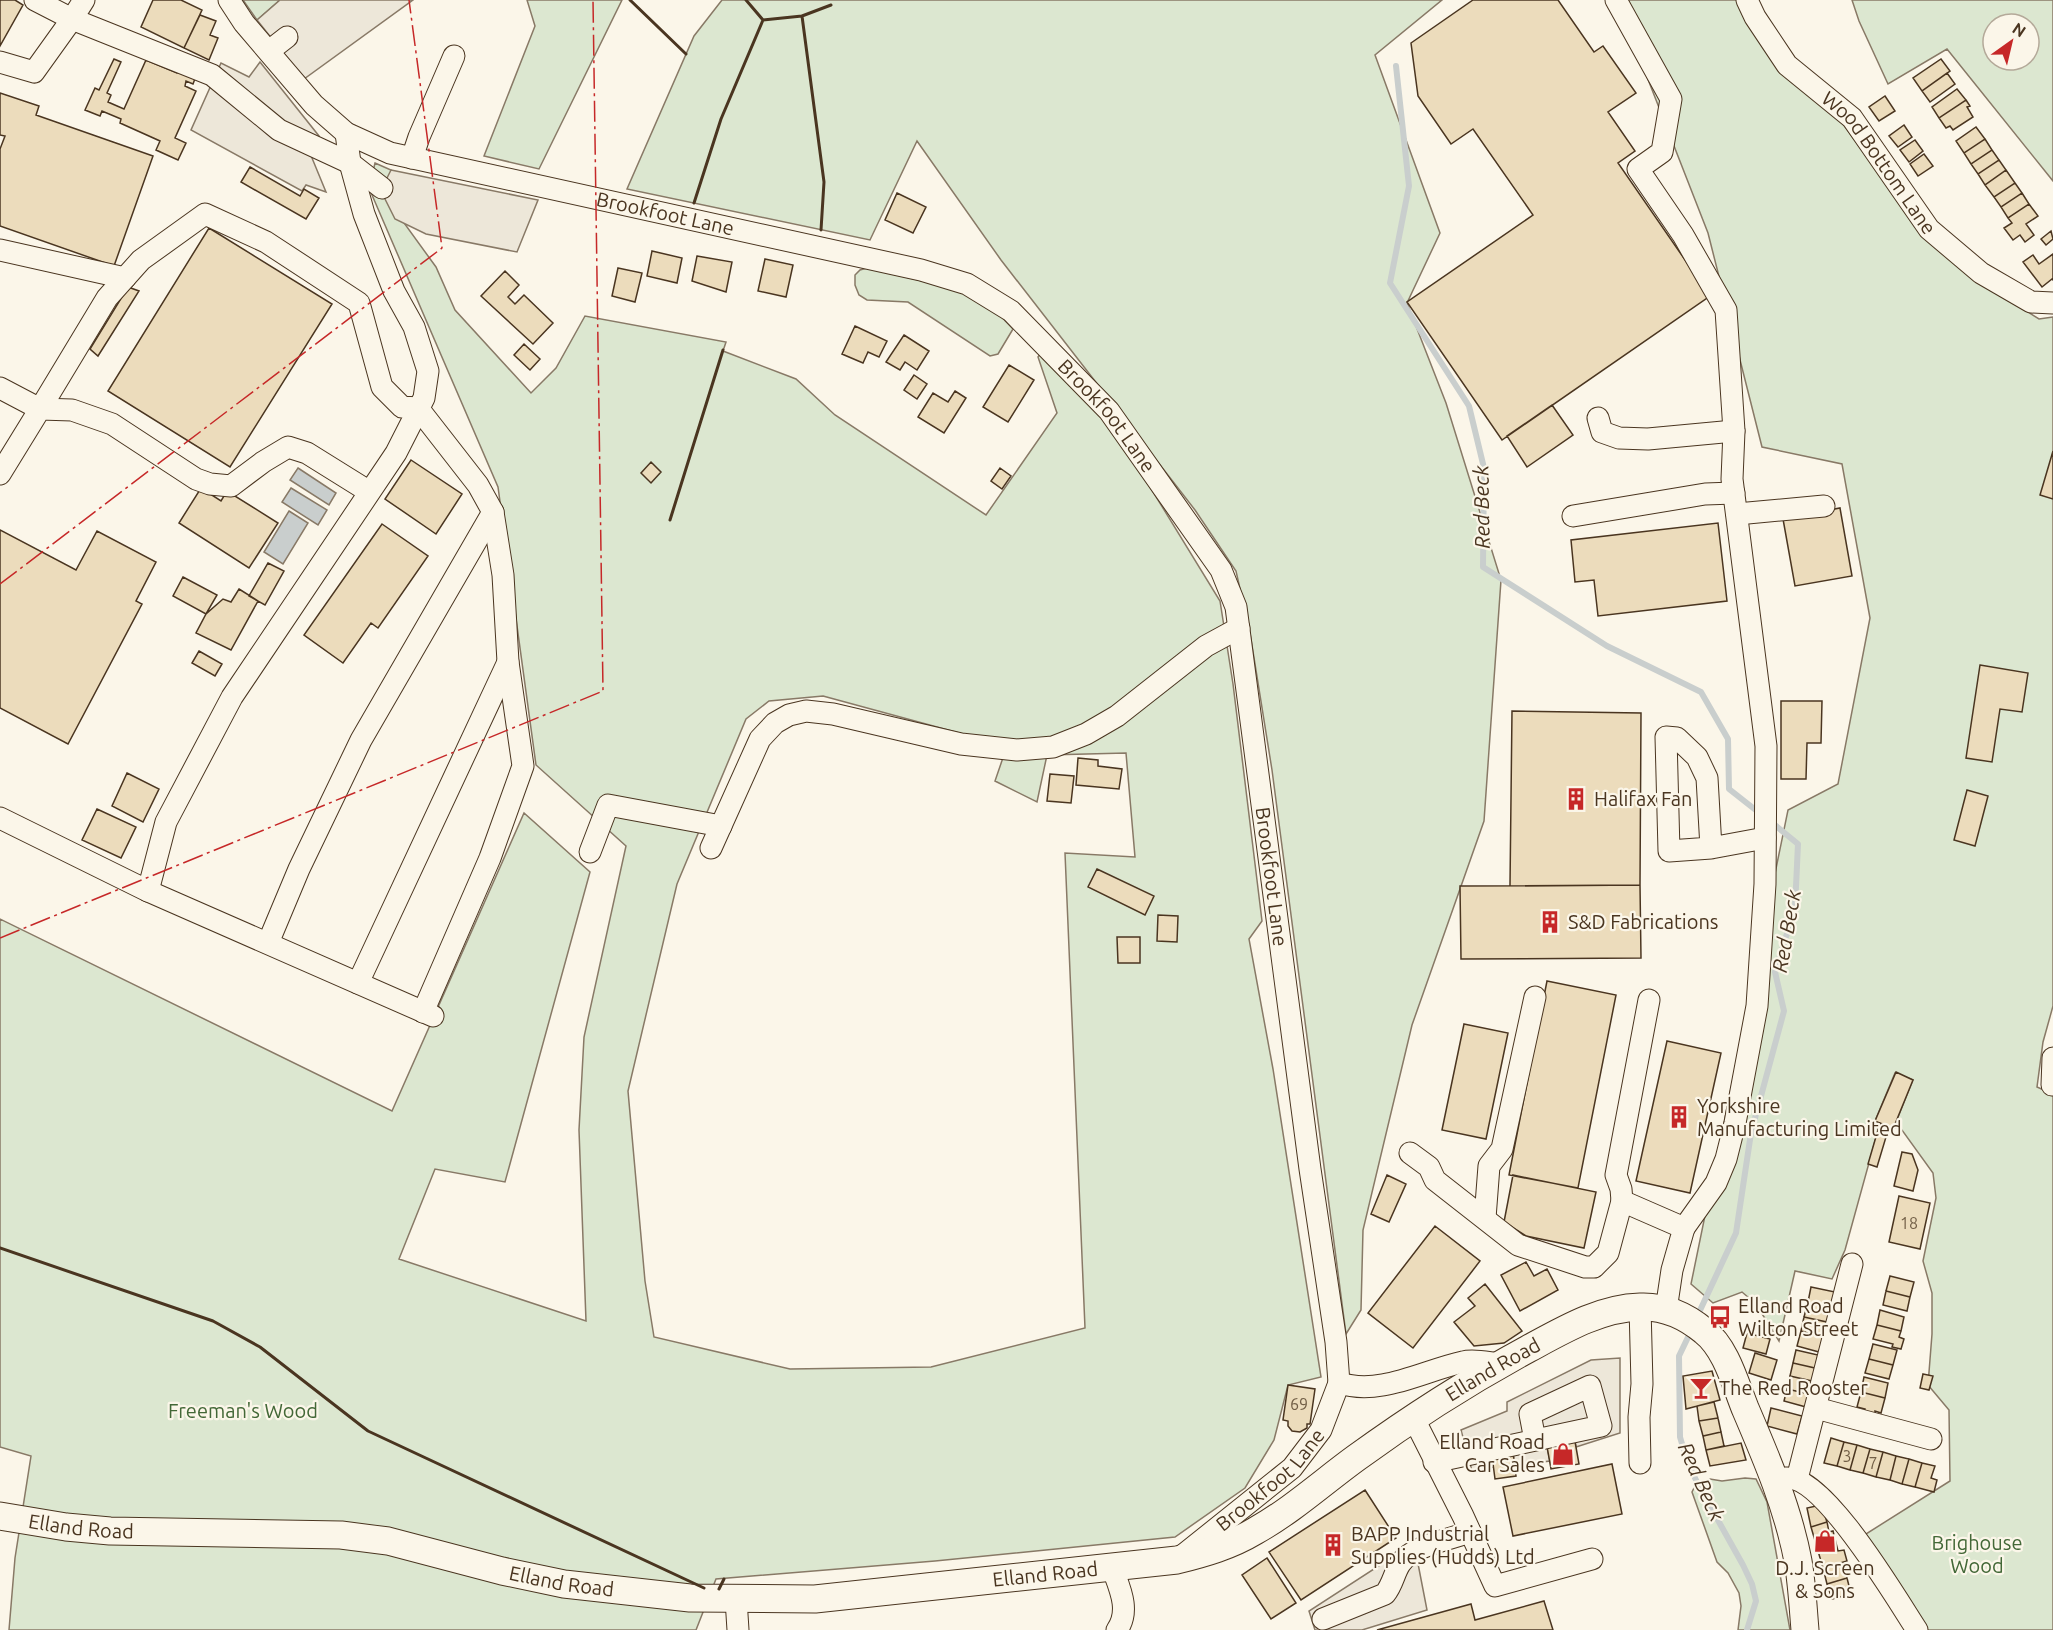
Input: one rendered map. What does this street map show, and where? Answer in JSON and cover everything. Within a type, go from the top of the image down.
[{"type":"main road","name":"Elland Road","points":[[0,1516],[66,1527],[110,1531],[341,1535],[388,1541],[502,1571],[564,1584],[690,1598],[815,1599],[1177,1560],[1209,1552],[1257,1530],[1413,1417],[1501,1364],[1582,1322],[1605,1313],[1673,1316]]},
{"type":"main road","points":[[1673,1316],[1714,1341],[1786,1479],[1805,1630]]},
{"type":"street","points":[[35,0],[72,19],[212,75],[279,130],[350,162],[382,188]]},
{"type":"street","points":[[0,62],[34,72],[84,0]]},
{"type":"street","name":"Brookfoot Lane","points":[[228,0],[314,105],[346,133],[390,153],[921,270],[967,284],[1011,311],[1109,411],[1221,570],[1236,607],[1309,1157],[1336,1342],[1338,1383],[1321,1430],[1292,1468],[1177,1560]]},
{"type":"street","points":[[1616,0],[1671,99],[1662,152],[1638,169],[1683,235],[1726,310],[1734,431],[1732,478],[1766,746],[1765,884],[1757,1006],[1726,1160],[1716,1183],[1684,1228],[1672,1270],[1673,1316],[1642,1384],[1639,1417],[1640,1464]]},
{"type":"street","name":"Wood Bottom Lane","points":[[1747,0],[1755,17],[1787,65],[1852,118],[1929,229],[1981,273],[2031,302],[2053,303]]},
{"type":"street","points":[[268,51],[287,37]]},
{"type":"street","points":[[412,158],[454,56]]},
{"type":"street","points":[[148,891],[166,822],[232,697],[368,491],[396,453],[424,398],[428,371],[414,327],[394,291],[364,213],[350,162],[346,133]]},
{"type":"street","points":[[0,474],[107,298],[141,260],[205,214],[266,242],[359,303],[381,387],[402,407],[418,408],[478,485],[494,512],[503,575],[508,662],[523,766],[490,858],[428,1014],[148,891],[0,818]]},
{"type":"street","points":[[0,250],[125,278]]},
{"type":"street","points":[[0,388],[40,409],[72,410],[112,424],[196,479],[210,484],[231,486],[288,447],[307,453],[368,491]]},
{"type":"street","points":[[1598,418],[1602,432],[1619,438],[1648,439],[1734,431]]},
{"type":"street","points":[[1573,516],[1706,494],[1734,493]]},
{"type":"street","points":[[1737,514],[1824,506]]},
{"type":"street","points":[[268,943],[299,869],[361,740],[494,512]]},
{"type":"street","points":[[711,848],[760,739],[775,723],[789,715],[806,711],[832,714],[962,744],[1017,750],[1053,747],[1086,734],[1116,716],[1206,646],[1239,628]]},
{"type":"street","points":[[358,983],[508,662]]},
{"type":"street","points":[[1711,848],[1707,778],[1697,757],[1677,738],[1666,737],[1669,852],[1711,848],[1765,836]]},
{"type":"street","points":[[590,852],[608,805],[721,826]]},
{"type":"street","points":[[1485,1218],[1489,1166],[1503,1149],[1535,997]]},
{"type":"street","points":[[1410,1154],[1429,1167],[1435,1180],[1518,1245],[1571,1263],[1594,1267],[1608,1253],[1622,1201],[1616,1175],[1649,999]]},
{"type":"street","points":[[2052,1084],[2053,1058]]},
{"type":"street","points":[[1622,1201],[1684,1228]]},
{"type":"street","points":[[1852,1264],[1816,1408],[1786,1479],[1810,1487],[1845,1524],[1917,1630]]},
{"type":"street","points":[[1338,1383],[1351,1386],[1387,1384],[1465,1361],[1501,1364]]},
{"type":"street","points":[[1816,1408],[1931,1439]]},
{"type":"street","points":[[1413,1417],[1495,1586],[1592,1559]]},
{"type":"street","points":[[1434,1462],[1534,1440]]},
{"type":"street","points":[[1323,1619],[1385,1594],[1400,1564],[1415,1551],[1470,1532]]},
{"type":"street","points":[[1112,1567],[1124,1606],[1123,1618],[1118,1630]]},
{"type":"street","points":[[736,1599],[738,1630]]},
{"type":"green space","points":[[243,0],[280,0],[257,20]]},
{"type":"green space","points":[[527,0],[622,0],[539,169],[484,156],[535,26]]},
{"type":"green space","points":[[722,0],[1442,0],[1375,55],[1440,233],[1407,303],[1446,403],[1501,580],[1484,821],[1412,1025],[1363,1230],[1361,1310],[1346,1334],[1272,770],[1250,633],[1236,571],[1195,510],[1001,260],[917,141],[870,240],[627,189],[694,36]]},
{"type":"green space","name":"Brighouse Wood","points":[[1617,0],[1757,0],[1761,13],[1921,230],[1978,280],[2039,319],[2053,317],[2053,1006],[2043,1042],[2037,1087],[2053,1094],[2053,1630],[1922,1630],[1858,1539],[1950,1481],[1949,1410],[1928,1385],[1932,1293],[1923,1261],[1936,1198],[1933,1173],[1902,1130],[1894,1127],[1913,1080],[1895,1073],[1875,1121],[1880,1123],[1845,1250],[1832,1279],[1795,1271],[1779,1341],[1756,1304],[1742,1292],[1713,1303],[1691,1284],[1788,810],[1838,784],[1870,618],[1842,464],[1762,447],[1708,233]]},
{"type":"green space","points":[[1852,0],[2053,0],[2053,181],[1947,49],[1888,84],[1859,21]]},
{"type":"green space","name":"Freeman's Wood","points":[[375,163],[391,170],[399,216],[436,267],[455,310],[531,393],[556,368],[585,316],[726,342],[723,351],[796,379],[835,415],[986,515],[1057,413],[1038,357],[1042,352],[1120,438],[1220,601],[1233,684],[1262,921],[1249,939],[1273,1069],[1321,1377],[1288,1385],[1274,1440],[1245,1488],[1175,1537],[935,1561],[716,1579],[696,1630],[9,1630],[15,1558],[31,1456],[0,1447],[0,919],[392,1111],[524,813],[590,872],[505,1182],[435,1169],[399,1259],[586,1321],[579,1130],[584,1037],[626,846],[536,765],[498,487],[369,188]],"holes":[[[823,696],[1007,746],[995,781],[1037,802],[1047,755],[1126,753],[1135,857],[1065,853],[1085,1328],[931,1367],[790,1369],[654,1337],[645,1281],[628,1091],[677,884],[746,719],[769,701]]]},
{"type":"green space","points":[[867,268],[957,289],[992,307],[1013,329],[998,354],[990,356],[908,302],[867,300],[859,295],[855,285],[855,275]]},
{"type":"green space","points":[[1710,1479],[1722,1481],[1756,1479],[1767,1502],[1790,1630],[1738,1630],[1741,1606],[1739,1593],[1728,1573],[1717,1562],[1692,1492],[1694,1488]]},
{"type":"shaded area","points":[[280,0],[413,0],[304,79],[257,20]]},
{"type":"shaded area","points":[[260,62],[319,136],[312,158],[326,192],[306,185],[302,191],[191,130],[221,63],[249,77]]},
{"type":"shaded area","points":[[391,170],[538,200],[517,252],[426,234],[395,219],[382,188]]},
{"type":"shaded area","points":[[298,468],[336,493],[329,505],[290,480]]},
{"type":"shaded area","points":[[291,488],[327,510],[318,525],[282,502]]},
{"type":"shaded area","points":[[289,511],[308,523],[283,564],[264,552]]},
{"type":"shaded area","points":[[1620,1358],[1620,1433],[1576,1447],[1574,1436],[1546,1442],[1550,1461],[1515,1465],[1513,1453],[1494,1467],[1472,1471],[1461,1430],[1507,1411],[1507,1402],[1591,1360]]},
{"type":"shaded area","points":[[1414,1543],[1427,1610],[1362,1630],[1315,1630],[1309,1611]]},
{"type":"building","points":[[0,0],[15,0],[23,5],[0,46]]},
{"type":"building","points":[[153,0],[181,0],[202,10],[184,48],[141,27]]},
{"type":"building","points":[[1473,0],[1558,0],[1594,52],[1603,46],[1636,93],[1608,112],[1635,151],[1618,163],[1710,296],[1502,440],[1407,302],[1533,215],[1473,129],[1451,144],[1418,96],[1411,43]]},
{"type":"building","points":[[200,15],[216,21],[210,35],[218,38],[209,60],[184,48]]},
{"type":"building","points":[[114,59],[121,62],[107,93],[111,95],[108,102],[124,109],[146,60],[177,73],[179,68],[196,76],[193,84],[186,81],[185,86],[196,91],[175,138],[186,143],[178,160],[156,150],[160,141],[120,123],[121,119],[102,111],[100,116],[85,110],[95,88],[99,90]]},
{"type":"building","points":[[1941,59],[1950,71],[1922,91],[1913,78]]},
{"type":"building","points":[[1947,73],[1955,84],[1930,102],[1922,91]]},
{"type":"building","points":[[1957,89],[1966,100],[1939,118],[1932,107]]},
{"type":"building","points":[[0,93],[39,106],[36,115],[153,156],[114,266],[0,226],[0,149],[5,136],[0,135]]},
{"type":"building","points":[[1885,96],[1895,111],[1879,121],[1869,107]]},
{"type":"building","points":[[1966,100],[1973,117],[1953,130],[1950,126],[1946,128],[1939,118]]},
{"type":"building","points":[[1904,125],[1912,137],[1898,147],[1889,136]]},
{"type":"building","points":[[1976,127],[1985,139],[1964,153],[1956,141]]},
{"type":"building","points":[[1985,139],[1992,150],[1971,164],[1964,153]]},
{"type":"building","points":[[1915,140],[1923,151],[1909,162],[1900,150]]},
{"type":"building","points":[[1992,150],[1999,160],[1978,174],[1971,164]]},
{"type":"building","points":[[1924,154],[1933,166],[1918,176],[1910,164]]},
{"type":"building","points":[[1999,160],[2006,170],[1985,185],[1978,174]]},
{"type":"building","points":[[250,167],[300,196],[304,189],[319,198],[306,219],[241,182]]},
{"type":"building","points":[[2006,170],[2015,183],[1994,197],[1985,185]]},
{"type":"building","points":[[2015,183],[2022,193],[2001,207],[1994,197]]},
{"type":"building","points":[[897,193],[926,207],[913,233],[885,220]]},
{"type":"building","points":[[2022,193],[2029,204],[2008,218],[2001,207]]},
{"type":"building","points":[[2029,204],[2038,216],[2026,224],[2034,235],[2025,242],[2020,235],[2013,240],[2004,228],[2012,223],[2008,218]]},
{"type":"building","points":[[209,228],[332,304],[230,467],[108,391]]},
{"type":"building","points":[[2051,231],[2053,239],[2046,245],[2041,239]]},
{"type":"building","points":[[652,251],[682,258],[677,283],[647,276]]},
{"type":"building","points":[[2053,254],[2053,280],[2042,287],[2023,262],[2033,255],[2039,264]]},
{"type":"building","points":[[697,256],[732,262],[726,292],[692,281]]},
{"type":"building","points":[[765,259],[793,265],[786,297],[758,291]]},
{"type":"building","points":[[618,268],[642,273],[635,302],[612,296]]},
{"type":"building","points":[[505,271],[519,285],[508,297],[515,304],[524,295],[553,323],[533,344],[481,296]]},
{"type":"building","points":[[128,287],[139,291],[98,356],[90,349]]},
{"type":"building","points":[[855,326],[887,341],[879,357],[868,352],[863,363],[842,354]]},
{"type":"building","points":[[904,335],[929,351],[917,370],[905,362],[900,370],[886,362]]},
{"type":"building","points":[[524,344],[540,359],[530,370],[514,355]]},
{"type":"building","points":[[1009,365],[1034,380],[1008,422],[983,407]]},
{"type":"building","points":[[914,375],[927,384],[917,399],[904,390]]},
{"type":"building","points":[[955,391],[966,398],[944,433],[918,417],[933,393],[948,402]]},
{"type":"building","points":[[1552,405],[1573,435],[1527,467],[1507,436]]},
{"type":"building","points":[[2053,451],[2053,499],[2040,495]]},
{"type":"building","points":[[411,460],[462,494],[436,534],[385,499]]},
{"type":"building","points":[[651,462],[661,472],[651,483],[641,473]]},
{"type":"building","points":[[1000,468],[1011,476],[1002,489],[991,481]]},
{"type":"building","points":[[201,488],[221,501],[227,491],[278,523],[249,568],[179,523]]},
{"type":"building","points":[[1840,508],[1852,576],[1795,586],[1783,519]]},
{"type":"building","points":[[1718,523],[1727,601],[1598,616],[1594,580],[1575,582],[1571,540]]},
{"type":"building","points":[[382,524],[428,556],[378,628],[371,623],[343,663],[304,635]]},
{"type":"building","points":[[0,530],[76,570],[97,531],[156,562],[136,601],[142,604],[68,744],[0,708]]},
{"type":"building","points":[[268,563],[284,571],[265,605],[249,596]]},
{"type":"building","points":[[183,577],[217,595],[206,614],[173,596]]},
{"type":"building","points":[[239,589],[258,601],[231,650],[196,633],[206,614],[223,599],[231,602]]},
{"type":"building","points":[[199,651],[222,664],[215,676],[192,663]]},
{"type":"building","points":[[1980,665],[2028,673],[2022,712],[2000,709],[1992,762],[1966,758]]},
{"type":"building","points":[[1781,701],[1822,701],[1821,743],[1807,743],[1806,779],[1781,779]]},
{"type":"building","name":"Halifax Fan","points":[[1512,711],[1641,713],[1640,885],[1510,886]]},
{"type":"building","points":[[1078,758],[1098,760],[1098,766],[1122,769],[1119,789],[1076,785]]},
{"type":"building","points":[[127,773],[159,789],[143,822],[112,806]]},
{"type":"building","points":[[1050,774],[1074,776],[1071,803],[1047,801]]},
{"type":"building","points":[[1967,790],[1988,796],[1975,846],[1954,840]]},
{"type":"building","points":[[97,809],[136,827],[121,858],[82,840]]},
{"type":"building","points":[[1097,869],[1154,896],[1145,915],[1088,887]]},
{"type":"building","name":"S&D Fabrications","points":[[1640,885],[1641,958],[1461,959],[1460,886]]},
{"type":"building","points":[[1158,915],[1178,916],[1177,942],[1157,941]]},
{"type":"building","points":[[1117,937],[1140,937],[1140,963],[1118,963]]},
{"type":"building","points":[[1547,981],[1616,995],[1578,1188],[1509,1175]]},
{"type":"building","points":[[1464,1024],[1508,1033],[1486,1139],[1442,1130]]},
{"type":"building","name":"Yorkshire Manufacturing Limited","points":[[1667,1041],[1721,1053],[1690,1193],[1636,1181]]},
{"type":"building","points":[[1896,1072],[1913,1080],[1893,1129],[1875,1121]]},
{"type":"building","points":[[1880,1123],[1889,1127],[1877,1167],[1868,1164]]},
{"type":"building","points":[[1902,1152],[1912,1154],[1918,1170],[1913,1191],[1894,1186]]},
{"type":"building","points":[[1387,1175],[1406,1184],[1389,1222],[1371,1214]]},
{"type":"building","points":[[1513,1175],[1596,1192],[1584,1248],[1526,1236],[1504,1222]]},
{"type":"building","points":[[1899,1196],[1930,1203],[1920,1249],[1889,1242]]},
{"type":"building","points":[[1435,1226],[1480,1261],[1413,1348],[1368,1313]]},
{"type":"building","points":[[1526,1262],[1534,1276],[1547,1269],[1558,1290],[1520,1311],[1501,1275]]},
{"type":"building","points":[[1890,1276],[1914,1282],[1910,1297],[1886,1291]]},
{"type":"building","points":[[1485,1284],[1522,1331],[1504,1343],[1474,1346],[1454,1322],[1475,1306],[1468,1298]]},
{"type":"building","points":[[1811,1287],[1835,1292],[1831,1308],[1808,1302]]},
{"type":"building","points":[[1886,1291],[1910,1297],[1907,1311],[1883,1305]]},
{"type":"building","points":[[1808,1302],[1831,1308],[1827,1322],[1804,1317]]},
{"type":"building","points":[[1880,1310],[1904,1317],[1901,1331],[1877,1325]]},
{"type":"building","points":[[1804,1317],[1827,1322],[1823,1337],[1801,1331]]},
{"type":"building","points":[[1877,1325],[1901,1331],[1899,1337],[1904,1339],[1901,1349],[1892,1347],[1893,1344],[1873,1339]]},
{"type":"building","points":[[1801,1331],[1823,1337],[1819,1352],[1797,1346]]},
{"type":"building","points":[[1747,1333],[1770,1339],[1766,1354],[1743,1348]]},
{"type":"building","points":[[1873,1344],[1897,1350],[1893,1365],[1869,1359]]},
{"type":"building","points":[[1796,1350],[1818,1355],[1815,1368],[1793,1363]]},
{"type":"building","points":[[1755,1353],[1777,1360],[1771,1380],[1749,1373]]},
{"type":"building","points":[[1869,1359],[1893,1365],[1889,1379],[1865,1373]]},
{"type":"building","points":[[1793,1363],[1815,1368],[1812,1381],[1790,1376]]},
{"type":"building","name":"The Red Rooster","points":[[1712,1371],[1720,1400],[1686,1409],[1683,1376]]},
{"type":"building","points":[[1923,1374],[1933,1376],[1929,1390],[1920,1388]]},
{"type":"building","points":[[1790,1376],[1812,1381],[1809,1394],[1787,1389]]},
{"type":"building","points":[[1864,1377],[1888,1383],[1885,1398],[1861,1392]]},
{"type":"building","points":[[1288,1385],[1315,1389],[1310,1424],[1307,1424],[1307,1428],[1300,1432],[1292,1431],[1288,1426],[1288,1421],[1283,1420]]},
{"type":"building","points":[[1787,1389],[1809,1394],[1806,1407],[1784,1401]]},
{"type":"building","points":[[1861,1392],[1885,1398],[1881,1413],[1875,1411],[1875,1415],[1857,1407]]},
{"type":"building","points":[[1714,1402],[1718,1418],[1699,1421],[1697,1406]]},
{"type":"building","points":[[1771,1408],[1802,1416],[1797,1434],[1767,1426]]},
{"type":"building","points":[[1718,1418],[1721,1432],[1703,1436],[1699,1421]]},
{"type":"building","points":[[1721,1432],[1724,1446],[1706,1450],[1703,1436]]},
{"type":"building","name":"Elland Road Car Sales","points":[[1574,1436],[1579,1464],[1551,1469],[1546,1441]]},
{"type":"building","points":[[1831,1438],[1844,1442],[1837,1466],[1824,1463]]},
{"type":"building","points":[[1844,1442],[1857,1445],[1850,1470],[1837,1466]]},
{"type":"building","points":[[1741,1443],[1746,1460],[1710,1466],[1706,1450]]},
{"type":"building","points":[[1857,1445],[1870,1449],[1863,1473],[1850,1470]]},
{"type":"building","points":[[1870,1449],[1883,1452],[1876,1477],[1863,1473]]},
{"type":"building","points":[[1883,1452],[1896,1456],[1890,1480],[1876,1477]]},
{"type":"building","points":[[1513,1453],[1516,1476],[1495,1479],[1492,1456]]},
{"type":"building","points":[[1896,1456],[1909,1459],[1902,1484],[1890,1480]]},
{"type":"building","points":[[1909,1459],[1922,1463],[1915,1487],[1902,1484]]},
{"type":"building","points":[[1922,1463],[1935,1466],[1931,1478],[1937,1480],[1934,1492],[1915,1487]]},
{"type":"building","points":[[1612,1464],[1622,1514],[1513,1536],[1503,1487]]},
{"type":"building","name":"BAPP Industrial Supplies (Hudds) Ltd","points":[[1365,1490],[1396,1538],[1301,1600],[1269,1552]]},
{"type":"building","points":[[1816,1506],[1824,1513],[1827,1522],[1811,1527],[1807,1508]]},
{"type":"building","name":"D.J. Screen & Sons","points":[[1827,1522],[1829,1532],[1833,1531],[1838,1551],[1844,1550],[1847,1561],[1823,1568],[1811,1527]]},
{"type":"building","points":[[1267,1558],[1296,1603],[1271,1619],[1242,1575]]},
{"type":"building","points":[[1842,1563],[1847,1578],[1827,1584],[1823,1568]]},
{"type":"building","points":[[1847,1578],[1851,1594],[1832,1599],[1827,1584]]},
{"type":"building","points":[[1544,1601],[1553,1630],[1377,1630],[1471,1604],[1475,1620]]},
{"type":"waterway","name":"Red Beck","points":[[1396,66],[1409,186],[1390,283],[1469,406],[1484,468],[1483,567],[1607,646],[1701,692],[1728,739],[1729,789],[1762,815]]},
{"type":"waterway","name":"Red Beck","points":[[1696,1319],[1736,1233],[1751,1133],[1784,1011],[1775,972],[1795,908],[1798,844],[1770,821]]},
{"type":"waterway","name":"Red Beck","points":[[1691,1331],[1679,1356],[1680,1437],[1688,1464],[1752,1584],[1756,1601],[1747,1630]]},
{"type":"wall","points":[[630,0],[686,54]]},
{"type":"wall","points":[[746,0],[763,20],[802,16],[824,182],[821,230]]},
{"type":"wall","points":[[802,16],[831,5]]},
{"type":"wall","points":[[694,203],[721,119],[763,20]]},
{"type":"wall","points":[[670,520],[723,350]]},
{"type":"wall","points":[[0,1248],[213,1321],[260,1347],[368,1431],[704,1588]]},
{"type":"wall","points":[[719,1589],[724,1579]]},
{"type":"power","points":[[0,584],[442,248],[409,0]]},
{"type":"power","points":[[0,938],[603,691],[593,0]]},
{"type":"place","name":"Halifax Fan","points":[[1576,799]]},
{"type":"place","name":"S&D Fabrications","points":[[1550,922]]},
{"type":"place","name":"Yorkshire Manufacturing Limited","points":[[1679,1117]]},
{"type":"place","name":"Elland Road Wilton Street","points":[[1720,1317]]},
{"type":"place","name":"The Red Rooster","points":[[1701,1388]]},
{"type":"place","name":"Elland Road Car Sales","points":[[1563,1454]]},
{"type":"place","name":"D.J. Screen & Sons","points":[[1825,1541]]},
{"type":"place","name":"BAPP Industrial Supplies (Hudds) Ltd","points":[[1333,1545]]}]
